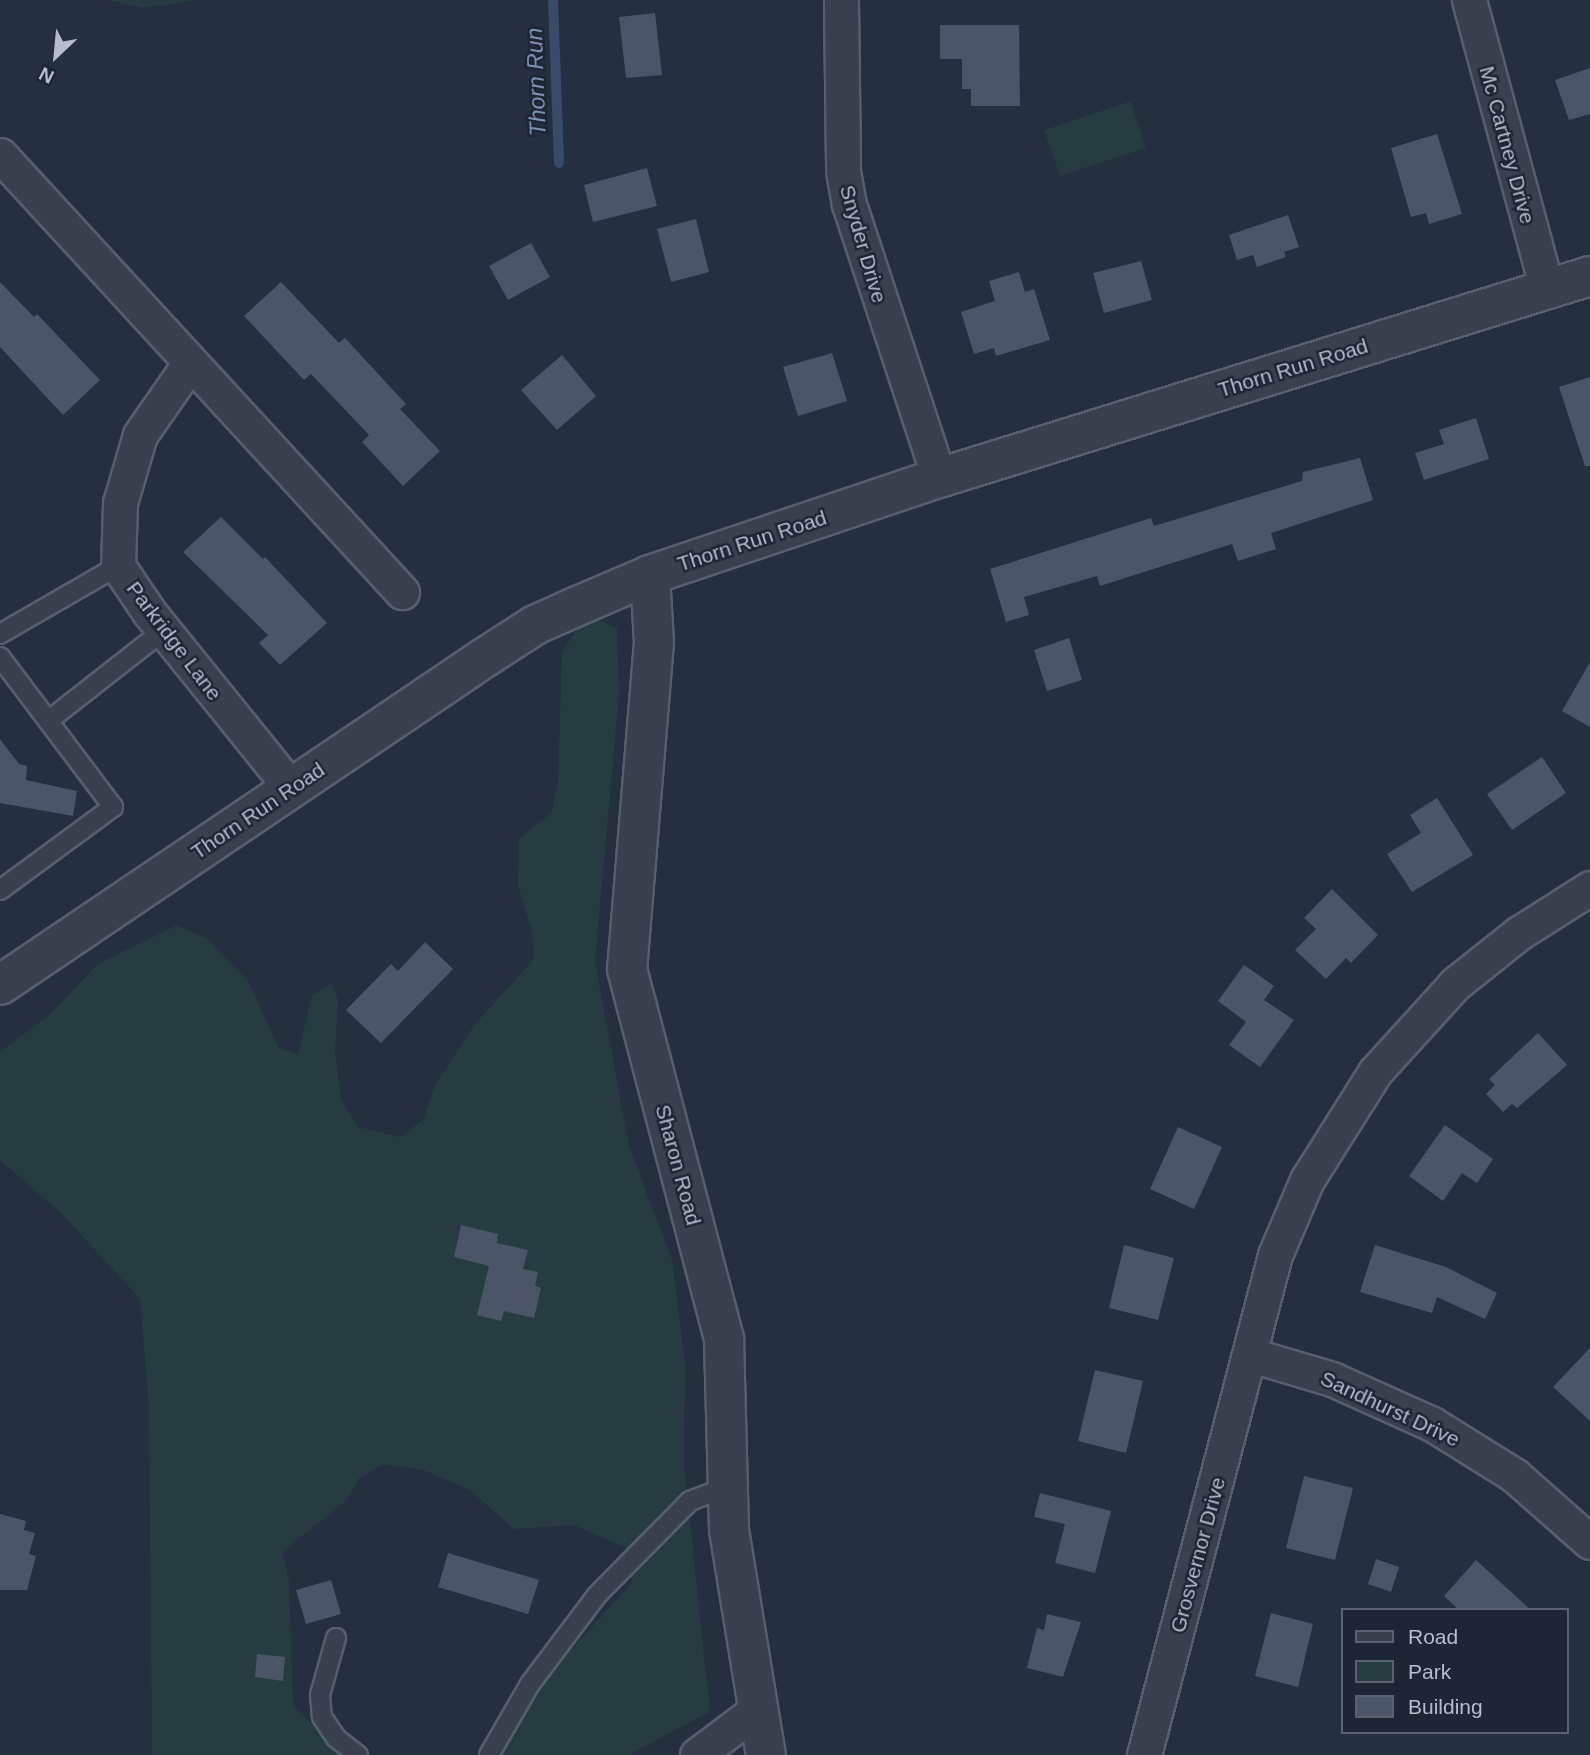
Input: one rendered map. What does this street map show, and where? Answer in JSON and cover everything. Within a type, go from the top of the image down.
[{"type":"street","name":"Snyder Drive","points":[[841,0],[842,159],[849,204],[939,478]]},
{"type":"street","name":"Mc Cartney Drive","points":[[1469,0],[1547,289]]},
{"type":"street","points":[[0,155],[402,592]]},
{"type":"street","name":"Thorn Run Road","points":[[0,985],[535,625],[650,575],[939,478],[1590,276]]},
{"type":"street","name":"Parkridge Lane","points":[[190,363],[140,435],[120,503],[118,566],[164,630],[292,789]]},
{"type":"street","name":"Sharon Road","points":[[650,575],[653,652],[627,969],[724,1339],[729,1530],[766,1755]]},
{"type":"street","points":[[1251,1355],[1275,1255],[1307,1180],[1375,1072],[1472,970],[1590,888]]},
{"type":"street","name":"Sandhurst Drive","points":[[1251,1355],[1332,1379],[1432,1424],[1514,1475],[1590,1542]]},
{"type":"street","name":"Grosvernor Drive","points":[[1144,1755],[1251,1355]]},
{"type":"street","points":[[696,1755],[757,1710]]},
{"type":"lane","points":[[0,634],[118,566]]},
{"type":"lane","points":[[48,721],[164,630]]},
{"type":"lane","points":[[0,657],[113,807],[0,890]]},
{"type":"lane","points":[[489,1755],[530,1684],[597,1595],[690,1502],[727,1487]]},
{"type":"lane","points":[[336,1638],[320,1695],[322,1717],[336,1738],[358,1755]]},
{"type":"green space","points":[[108,0],[195,0],[144,8]]},
{"type":"green space","points":[[1131,101],[1146,148],[1060,176],[1044,130]]},
{"type":"green space","points":[[598,620],[617,628],[619,695],[595,961],[629,1146],[672,1260],[685,1365],[684,1465],[710,1712],[628,1755],[502,1755],[548,1675],[632,1583],[626,1548],[574,1525],[514,1529],[470,1490],[421,1469],[382,1465],[359,1478],[347,1500],[282,1552],[289,1581],[293,1706],[343,1755],[152,1755],[149,1406],[140,1299],[62,1214],[0,1160],[0,1052],[50,1014],[98,964],[177,925],[206,938],[248,981],[279,1048],[298,1054],[312,995],[332,983],[338,1000],[335,1053],[341,1099],[358,1127],[400,1137],[423,1120],[436,1084],[475,1024],[534,959],[533,934],[518,886],[519,839],[552,812],[558,781],[562,652],[577,629]]},
{"type":"building","points":[[655,13],[662,75],[626,78],[619,17]]},
{"type":"building","points":[[940,25],[1019,25],[1020,106],[971,106],[971,89],[962,89],[962,59],[940,59]]},
{"type":"building","points":[[1590,68],[1590,114],[1569,120],[1555,80]]},
{"type":"building","points":[[1437,134],[1462,214],[1429,224],[1426,213],[1411,217],[1391,148]]},
{"type":"building","points":[[647,168],[657,206],[593,222],[584,185]]},
{"type":"building","points":[[1288,215],[1299,247],[1284,252],[1286,257],[1257,267],[1253,255],[1237,260],[1229,235]]},
{"type":"building","points":[[696,219],[709,272],[671,282],[657,229]]},
{"type":"building","points":[[531,243],[550,277],[508,300],[489,266]]},
{"type":"building","points":[[1141,261],[1152,300],[1104,313],[1093,273]]},
{"type":"building","points":[[1019,272],[1025,292],[1034,289],[1050,340],[996,356],[994,348],[974,354],[961,312],[995,301],[989,281]]},
{"type":"building","points":[[0,282],[34,317],[37,314],[100,380],[63,415],[0,347]]},
{"type":"building","points":[[281,282],[339,343],[345,338],[406,404],[400,409],[440,451],[403,486],[362,442],[369,435],[311,374],[304,380],[244,316]]},
{"type":"building","points":[[832,353],[847,401],[798,416],[783,367]]},
{"type":"building","points":[[562,355],[596,396],[557,430],[521,390]]},
{"type":"building","points":[[1590,377],[1590,466],[1585,466],[1559,387]]},
{"type":"building","points":[[1476,418],[1489,459],[1424,480],[1415,453],[1444,444],[1439,430]]},
{"type":"building","points":[[1360,458],[1373,500],[1271,533],[1276,549],[1238,561],[1232,544],[1100,586],[1097,576],[1024,597],[1029,615],[1006,622],[990,569],[1151,518],[1154,526],[1302,481],[1303,472]]},
{"type":"building","points":[[221,517],[263,559],[265,557],[327,623],[280,665],[259,643],[268,635],[183,552]]},
{"type":"building","points":[[1069,638],[1082,680],[1047,691],[1034,650]]},
{"type":"building","points":[[1590,662],[1590,727],[1562,711]]},
{"type":"building","points":[[0,739],[19,764],[27,766],[26,780],[77,791],[73,816],[0,803]]},
{"type":"building","points":[[1542,757],[1566,793],[1512,830],[1487,794]]},
{"type":"building","points":[[1437,798],[1473,855],[1412,892],[1387,854],[1421,833],[1410,815]]},
{"type":"building","points":[[1332,889],[1378,935],[1351,963],[1346,958],[1326,979],[1295,950],[1316,929],[1304,918]]},
{"type":"building","points":[[425,942],[453,969],[381,1043],[346,1010],[391,964],[398,971]]},
{"type":"building","points":[[1244,965],[1274,986],[1264,1000],[1294,1020],[1260,1067],[1229,1045],[1246,1022],[1218,1001]]},
{"type":"building","points":[[1538,1033],[1567,1065],[1517,1108],[1512,1104],[1503,1112],[1486,1094],[1495,1085],[1489,1079]]},
{"type":"building","points":[[1445,1125],[1493,1159],[1477,1183],[1462,1173],[1443,1201],[1409,1176]]},
{"type":"building","points":[[1178,1127],[1222,1147],[1194,1209],[1150,1189]]},
{"type":"building","points":[[461,1225],[498,1234],[497,1243],[528,1250],[523,1269],[538,1272],[535,1286],[541,1288],[534,1318],[504,1311],[501,1321],[477,1315],[489,1266],[454,1257]]},
{"type":"building","points":[[1124,1245],[1174,1258],[1158,1320],[1109,1308]]},
{"type":"building","points":[[1375,1245],[1446,1267],[1497,1293],[1485,1319],[1437,1297],[1432,1313],[1360,1292]]},
{"type":"building","points":[[1590,1348],[1590,1421],[1553,1387]]},
{"type":"building","points":[[1095,1370],[1143,1381],[1126,1453],[1078,1441]]},
{"type":"building","points":[[1304,1476],[1353,1488],[1335,1560],[1286,1548]]},
{"type":"building","points":[[1040,1493],[1111,1511],[1095,1573],[1055,1563],[1065,1524],[1034,1517]]},
{"type":"building","points":[[0,1514],[26,1521],[24,1530],[35,1533],[29,1554],[36,1556],[27,1590],[0,1590]]},
{"type":"building","points":[[448,1553],[539,1580],[528,1614],[438,1587]]},
{"type":"building","points":[[1376,1559],[1399,1567],[1391,1592],[1368,1584]]},
{"type":"building","points":[[1476,1560],[1529,1608],[1457,1608],[1444,1596]]},
{"type":"building","points":[[331,1580],[341,1614],[306,1624],[296,1590]]},
{"type":"building","points":[[1271,1613],[1313,1624],[1298,1687],[1255,1676]]},
{"type":"building","points":[[1047,1614],[1081,1622],[1063,1677],[1027,1668],[1037,1628],[1044,1630]]},
{"type":"building","points":[[257,1654],[285,1657],[283,1681],[255,1677]]},
{"type":"waterway","name":"Thorn Run","points":[[553,0],[559,163]]}]
